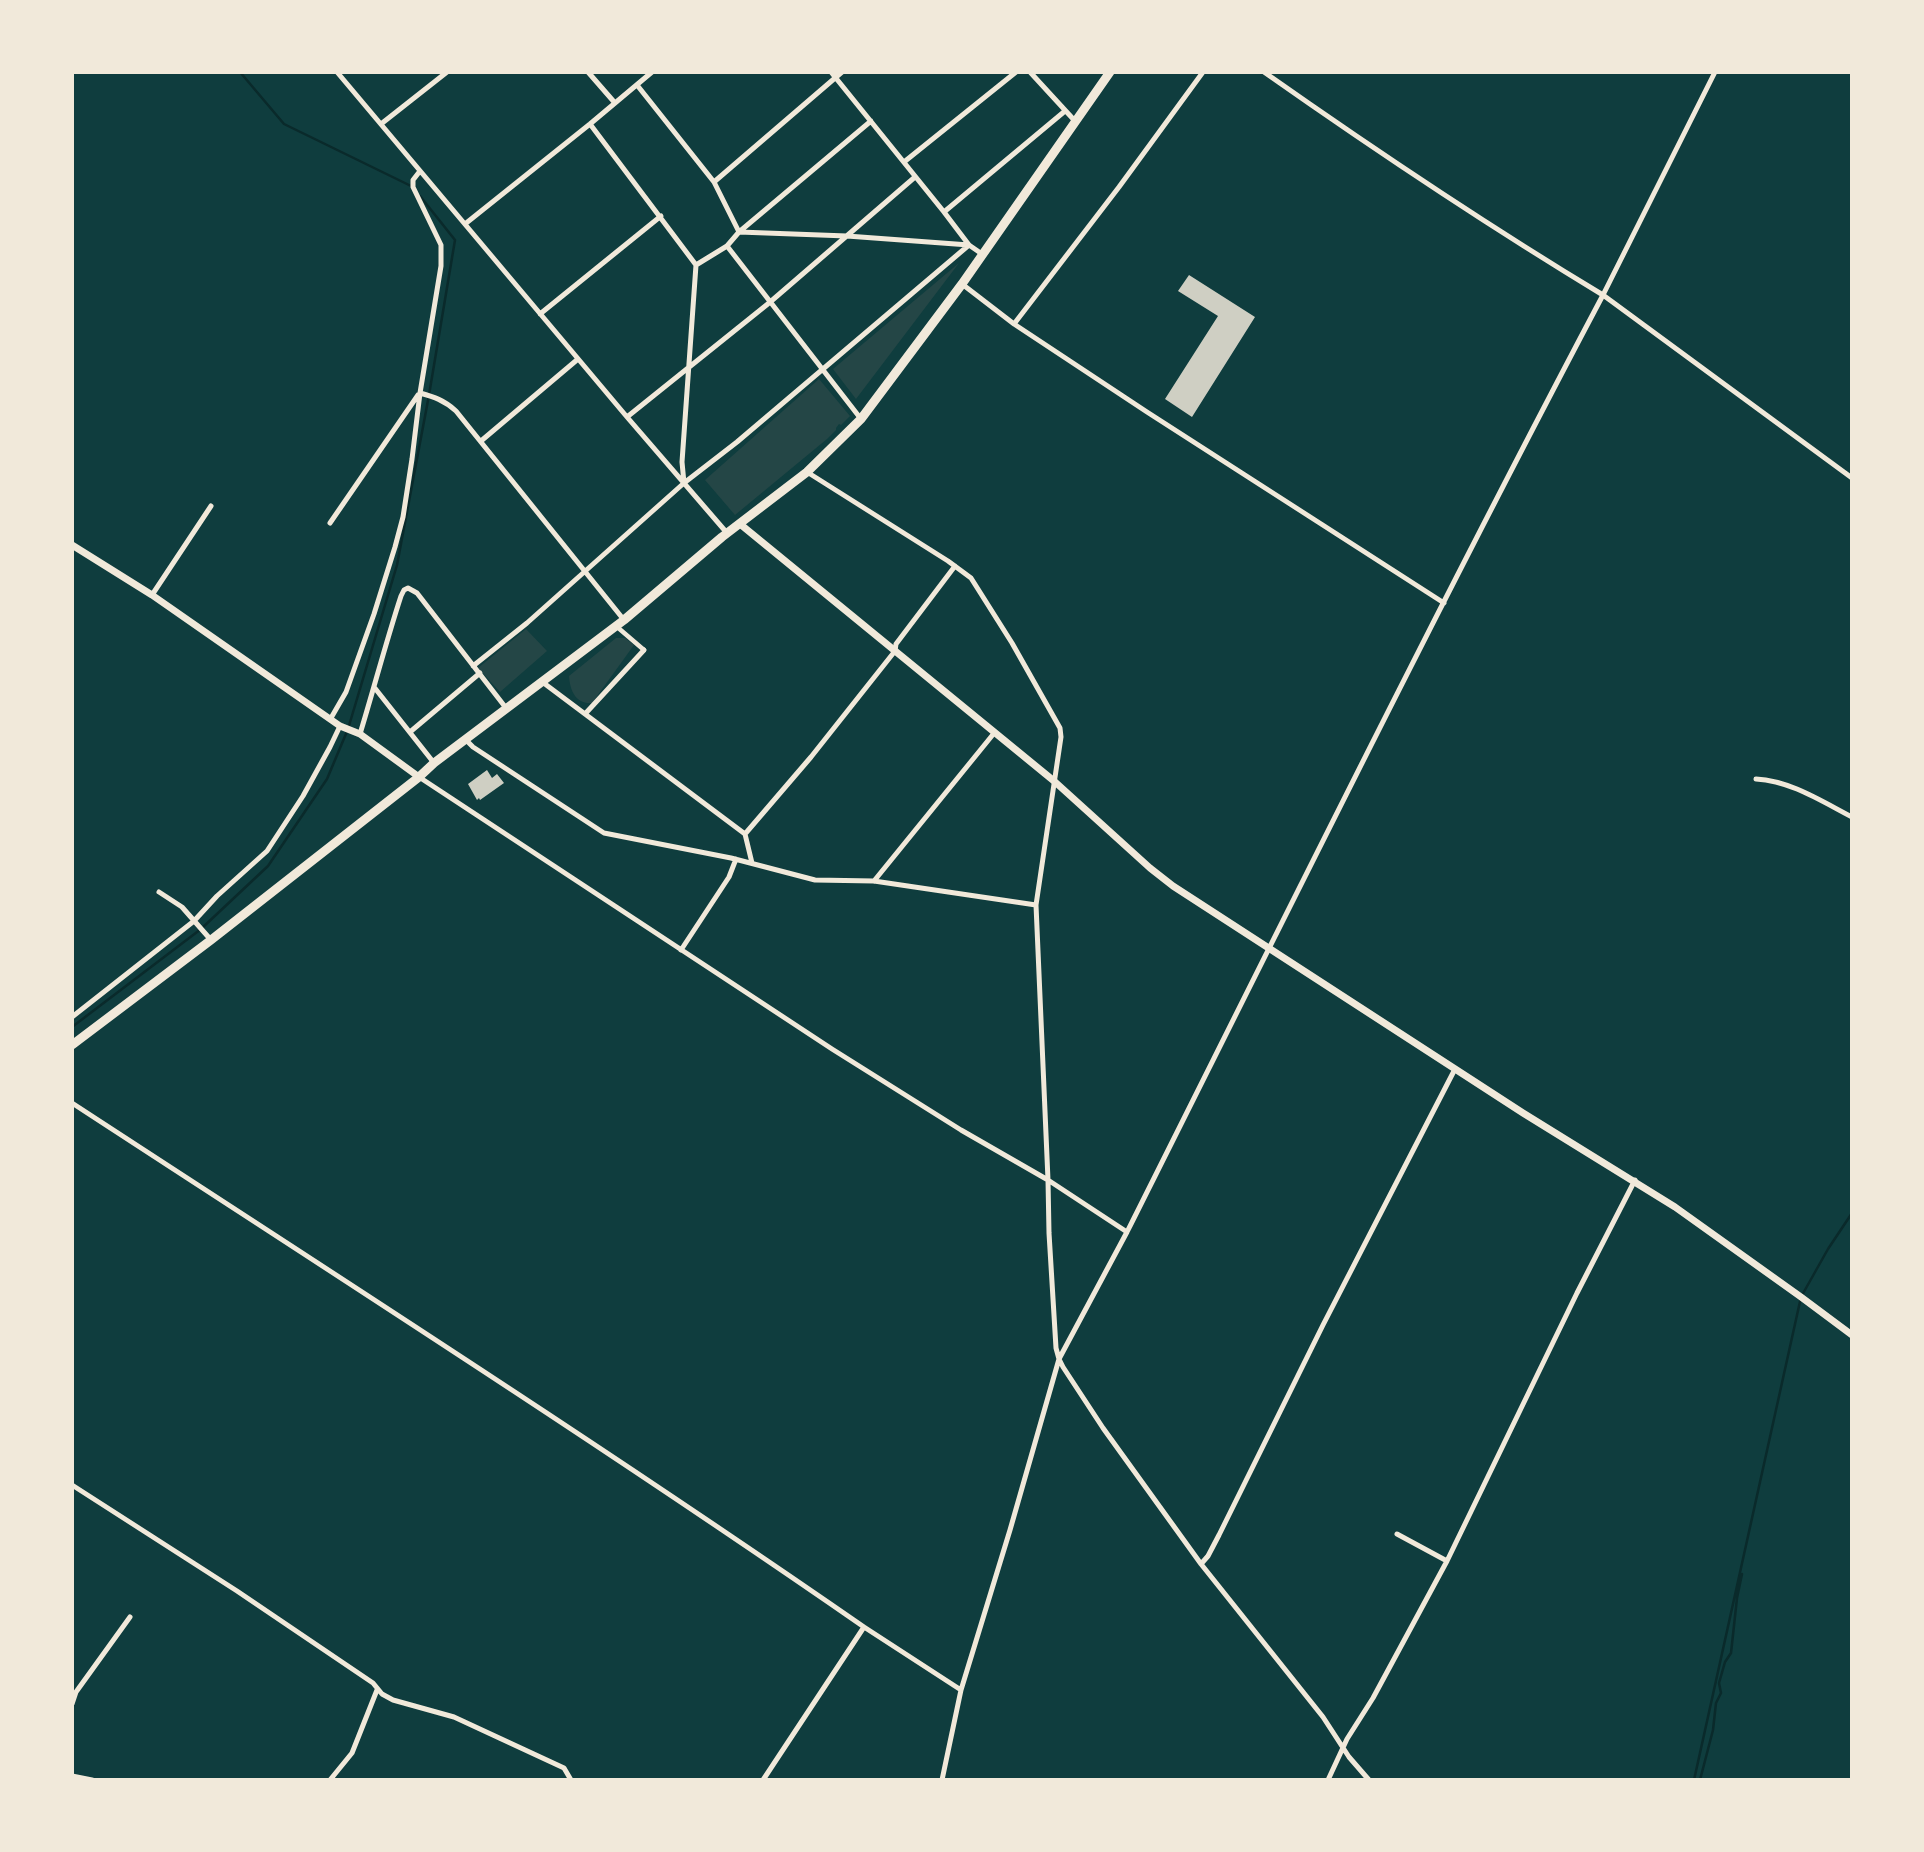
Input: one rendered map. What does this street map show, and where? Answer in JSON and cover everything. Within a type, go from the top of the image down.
[{"type":"main road","points":[[72,1045],[211,940],[434,763],[620,623],[727,533],[807,472],[861,419],[962,284],[1110,72]]},
{"type":"street","points":[[337,72],[727,533]]},
{"type":"street","points":[[381,124],[447,72]]},
{"type":"street","points":[[588,72],[615,103]]},
{"type":"street","points":[[465,224],[652,72]]},
{"type":"street","points":[[714,182],[833,75],[842,72]]},
{"type":"street","points":[[904,162],[1016,72]]},
{"type":"street","points":[[1030,72],[1075,121]]},
{"type":"street","points":[[1014,324],[1127,177],[1203,72]]},
{"type":"street","points":[[1264,72],[1435,190],[1603,295],[1852,478]]},
{"type":"street","points":[[942,1780],[961,1690],[1059,1359],[1127,1232],[1378,729],[1603,295],[1715,72]]},
{"type":"street","points":[[833,75],[969,245],[982,254]]},
{"type":"street","points":[[637,85],[714,182],[738,232]]},
{"type":"street","points":[[944,212],[1065,111]]},
{"type":"street","points":[[696,265],[727,246],[738,232],[871,121]]},
{"type":"street","points":[[590,124],[696,265],[682,462],[684,483]]},
{"type":"street","points":[[331,718],[350,679],[395,547],[412,459],[419,393],[441,266],[441,245],[413,187],[420,171]]},
{"type":"street","points":[[627,418],[769,303],[915,177]]},
{"type":"street","points":[[540,314],[661,216]]},
{"type":"street","points":[[738,232],[847,236],[969,245]]},
{"type":"street","points":[[473,666],[527,622],[684,483],[737,442],[969,245]]},
{"type":"street","points":[[727,246],[861,419]]},
{"type":"street","points":[[962,284],[1014,324],[1444,603]]},
{"type":"street","points":[[481,441],[578,359]]},
{"type":"street","points":[[419,393],[436,397],[456,411],[584,570],[620,623],[644,650],[585,714]]},
{"type":"street","points":[[330,523],[419,393]]},
{"type":"street","points":[[807,472],[971,578],[1060,728],[1061,737],[1035,905],[1050,1252],[1059,1359],[1103,1428],[1201,1564],[1323,1717],[1349,1757],[1369,1780]]},
{"type":"street","points":[[152,595],[211,506]]},
{"type":"street","points":[[740,524],[1054,781],[1173,886],[1523,1113],[1675,1207],[1852,1334]]},
{"type":"street","points":[[72,545],[152,595],[340,726],[360,734],[419,777],[832,1049],[961,1130],[1048,1180],[1127,1232]]},
{"type":"street","points":[[746,834],[895,651],[896,644],[955,566]]},
{"type":"street","points":[[360,734],[383,649],[401,596],[408,588],[416,593],[507,708]]},
{"type":"street","points":[[410,732],[480,673]]},
{"type":"street","points":[[541,681],[746,834],[752,863]]},
{"type":"street","points":[[374,687],[434,763]]},
{"type":"street","points":[[72,1017],[194,921],[217,896],[267,852],[303,796],[340,726]]},
{"type":"street","points":[[874,881],[995,732]]},
{"type":"street","points":[[466,740],[604,833],[736,859],[815,880],[874,881],[1035,905]]},
{"type":"street","points":[[1756,779],[1789,785],[1852,817]]},
{"type":"street","points":[[681,950],[729,877],[736,859]]},
{"type":"street","points":[[159,892],[182,907],[211,940]]},
{"type":"street","points":[[1201,1564],[1219,1535],[1455,1069]]},
{"type":"street","points":[[72,1103],[390,1310],[961,1690]]},
{"type":"street","points":[[1328,1780],[1347,1739],[1373,1698],[1447,1561],[1577,1293],[1635,1181]]},
{"type":"street","points":[[72,1485],[316,1643],[393,1700],[454,1717],[564,1768],[571,1780]]},
{"type":"street","points":[[1397,1534],[1447,1561]]},
{"type":"street","points":[[72,1704],[76,1692],[130,1617]]},
{"type":"street","points":[[763,1780],[864,1627]]},
{"type":"street","points":[[330,1780],[352,1753],[377,1690]]},
{"type":"street","points":[[72,1776],[92,1780]]},
{"type":"shaded area","points":[[959,263],[856,399],[833,369]]},
{"type":"shaded area","points":[[819,379],[850,416],[839,424],[827,439],[735,515],[705,480]]},
{"type":"shaded area","points":[[526,629],[547,651],[500,692],[478,668]]},
{"type":"shaded area","points":[[616,638],[625,638],[634,645],[592,703],[581,701],[572,691],[569,676]]},
{"type":"building","points":[[1189,275],[1255,317],[1192,417],[1165,399],[1218,316],[1178,291]]},
{"type":"building","points":[[487,770],[492,778],[497,774],[504,783],[477,800],[468,784]]},
{"type":"waterway","points":[[240,72],[284,124],[411,186]]},
{"type":"waterway","points":[[72,1027],[201,929],[268,866],[327,779],[348,729],[397,565],[455,240],[420,196]]},
{"type":"waterway","points":[[1694,1780],[1801,1297],[1852,1213]]},
{"type":"waterway","points":[[1700,1780],[1713,1730],[1716,1703],[1721,1693],[1719,1683],[1725,1662],[1731,1653],[1742,1574]]}]
